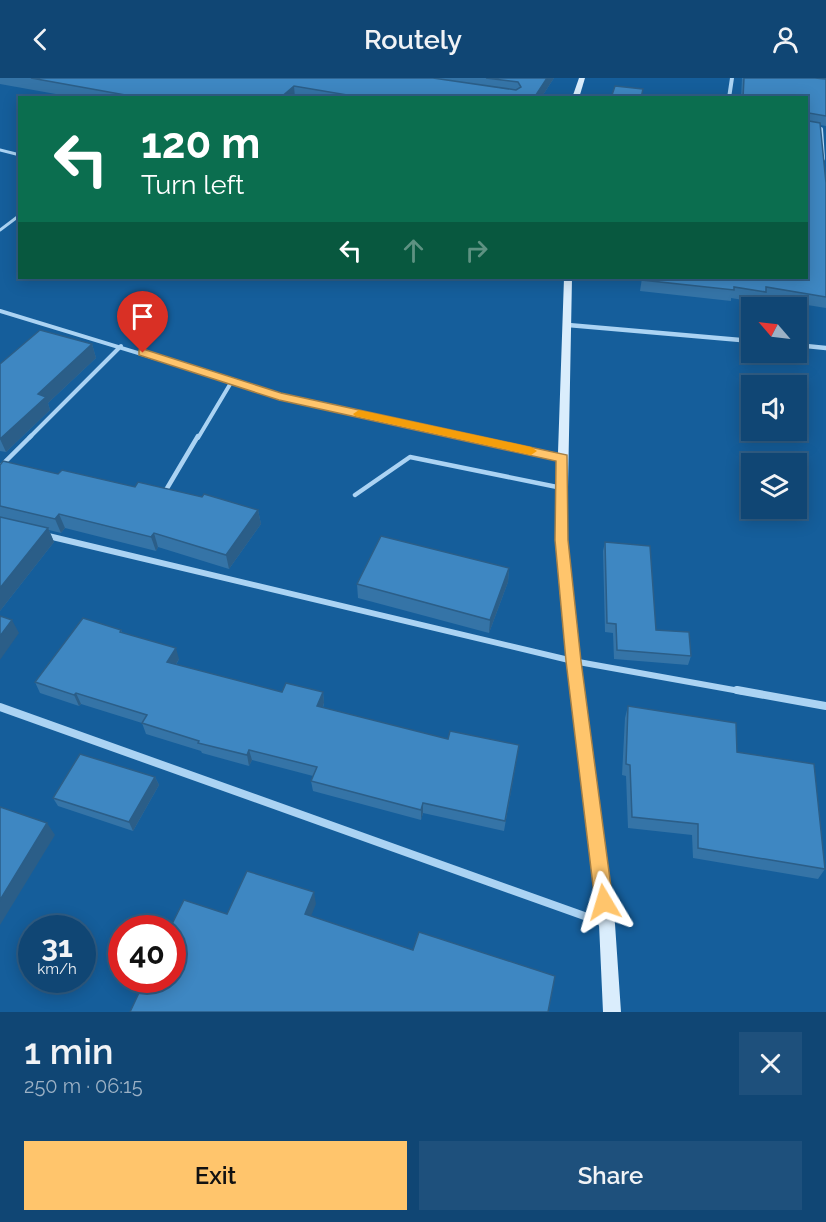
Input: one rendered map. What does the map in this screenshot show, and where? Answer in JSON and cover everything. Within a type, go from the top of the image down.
[{"type":"street","points":[[576,96],[582,78]]},
{"type":"street","points":[[729,96],[732,78]]},
{"type":"street","points":[[814,128],[823,129],[824,161]]},
{"type":"street","points":[[568,279],[561,540],[573,661],[607,924],[612,1012]]},
{"type":"street","points":[[568,325],[741,340]]},
{"type":"street","points":[[807,346],[826,348]]},
{"type":"street","points":[[34,532],[573,661],[826,706]]},
{"type":"street","points":[[0,707],[607,924]]},
{"type":"lane","points":[[0,150],[18,154]]},
{"type":"lane","points":[[0,230],[18,216]]},
{"type":"lane","points":[[0,311],[121,345],[279,396],[562,458]]},
{"type":"lane","points":[[0,467],[121,345]]},
{"type":"lane","points":[[176,492],[164,490],[232,381]]},
{"type":"lane","points":[[355,495],[410,457],[562,488]]},
{"type":"building","points":[[31,78],[433,78],[516,90],[521,87],[518,82],[486,78],[547,78],[535,96],[353,96],[294,86],[282,96],[131,96]]},
{"type":"building","points":[[744,78],[826,79],[826,116],[808,114],[808,96],[743,96]]},
{"type":"building","points":[[615,86],[643,89],[641,96],[612,96]]},
{"type":"building","points":[[808,120],[820,123],[826,183],[826,297],[766,287],[766,292],[734,287],[734,290],[642,280],[808,279]]},
{"type":"building","points":[[40,330],[92,344],[38,394],[46,397],[0,439],[0,364]]},
{"type":"building","points":[[3,461],[58,474],[62,470],[135,487],[138,482],[202,497],[204,494],[258,510],[226,555],[154,533],[151,537],[59,514],[55,519],[0,506],[0,465]]},
{"type":"building","points":[[0,517],[48,528],[0,588]]},
{"type":"building","points":[[381,536],[509,568],[490,620],[357,584]]},
{"type":"building","points":[[605,542],[650,546],[656,630],[689,632],[691,656],[617,650],[616,624],[607,623]]},
{"type":"building","points":[[0,616],[12,620],[0,636]]},
{"type":"building","points":[[83,618],[121,630],[120,632],[176,648],[167,662],[282,692],[286,683],[323,692],[317,706],[448,739],[450,731],[519,745],[505,821],[423,803],[421,810],[311,781],[317,767],[249,750],[247,755],[198,743],[199,741],[142,723],[147,715],[35,682]]},
{"type":"building","points":[[628,706],[736,723],[737,752],[814,764],[825,869],[698,848],[698,824],[632,817],[630,765],[626,764]]},
{"type":"building","points":[[80,754],[155,777],[129,822],[53,798]]},
{"type":"building","points":[[0,807],[47,823],[0,900]]},
{"type":"building","points":[[247,871],[314,892],[305,914],[413,950],[419,932],[555,976],[548,1012],[130,1012],[139,993],[186,993],[186,915],[176,915],[184,900],[227,914]]},
{"type":"slow traffic","points":[[359,414],[531,451]]},
{"type":"route","points":[[143,353],[279,396],[562,458],[561,540],[573,661],[604,902]]}]
